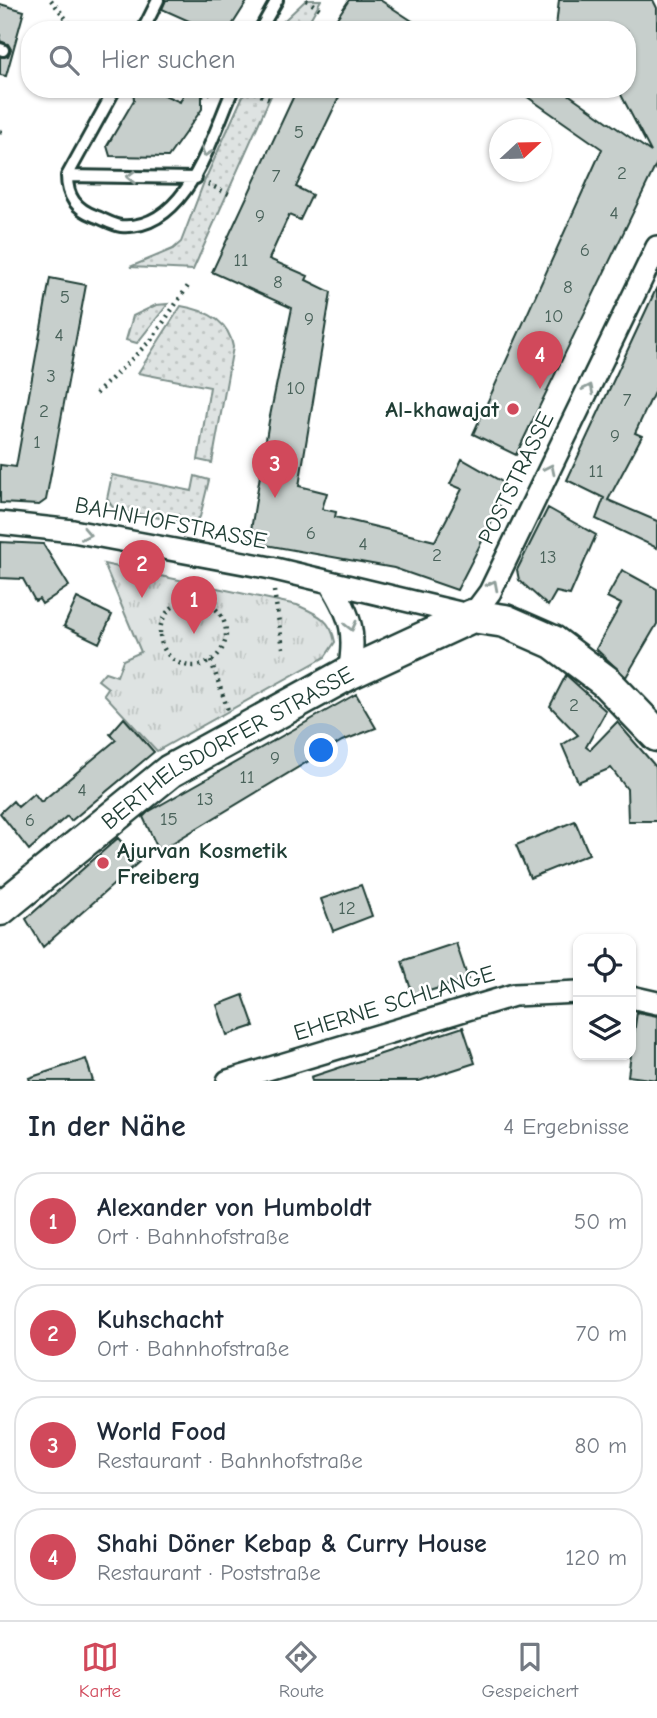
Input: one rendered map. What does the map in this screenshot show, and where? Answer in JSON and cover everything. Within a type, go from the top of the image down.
[{"type":"street","name":"POSTSTRASSE","points":[[472,616],[490,592],[657,247]]},
{"type":"street","name":"BAHNHOFSTRASSE","points":[[0,523],[73,531],[271,568],[472,616]]},
{"type":"street","points":[[331,584],[350,621],[354,643],[349,673]]},
{"type":"street","name":"BERTHELSDORFER STRASSE","points":[[0,909],[170,771],[349,673],[472,616]]},
{"type":"street","points":[[472,616],[505,621],[553,642],[605,681],[657,735]]},
{"type":"street","name":"EHERNE SCHLANGE","points":[[228,1081],[514,995],[573,992]]},
{"type":"street","points":[[636,995],[657,993]]},
{"type":"street","points":[[635,997],[657,1003]]},
{"type":"lane","points":[[148,21],[158,0]]},
{"type":"lane","points":[[265,21],[277,0]]},
{"type":"lane","points":[[110,98],[66,176],[67,189],[77,207],[120,226],[142,223],[158,217],[170,208],[196,178],[229,98]]},
{"type":"lane","points":[[66,176],[196,178]]},
{"type":"path","points":[[51,0],[68,21]]},
{"type":"path","points":[[306,0],[320,9]]},
{"type":"path","points":[[267,98],[271,100]]},
{"type":"path","points":[[96,394],[152,339],[188,286]]},
{"type":"path","points":[[271,568],[284,648]]},
{"type":"path","points":[[192,600],[206,603],[218,611],[226,636],[222,649],[211,661],[200,666],[187,666],[174,660],[164,650],[160,637],[161,623],[173,607],[192,600]]},
{"type":"path","points":[[211,661],[227,707]]},
{"type":"green space","points":[[306,0],[321,0],[309,21],[284,21]]},
{"type":"green space","points":[[242,98],[270,98],[193,270],[130,267],[173,249],[181,242],[204,182]]},
{"type":"green space","points":[[168,304],[137,343],[126,340],[133,316],[156,305]]},
{"type":"green space","points":[[181,306],[199,310],[215,318],[227,330],[233,347],[212,463],[198,460],[210,387],[138,373]]},
{"type":"green space","points":[[112,475],[192,491],[195,476],[209,480],[200,517],[190,524],[114,509],[107,499]]},
{"type":"green space","points":[[104,564],[297,605],[326,623],[335,642],[325,657],[157,751],[104,694],[108,688],[98,680],[105,672],[117,676],[123,660],[141,652]]},
{"type":"building","points":[[166,0],[248,0],[235,21],[189,21],[162,9]]},
{"type":"building","points":[[349,0],[380,0],[412,21],[335,21]]},
{"type":"building","points":[[559,0],[653,0],[657,8],[657,163],[516,455],[473,434],[602,149],[529,98],[574,98],[651,152],[623,98],[636,98],[636,21],[557,21]]},
{"type":"building","points":[[0,4],[24,11],[6,76],[0,75],[0,57],[8,56],[11,49],[8,44],[0,41]]},
{"type":"building","points":[[171,98],[180,102],[182,98],[202,98],[202,109],[168,157],[110,156],[107,146],[134,100]]},
{"type":"building","points":[[293,98],[339,98],[296,187],[312,195],[300,220],[289,215],[269,259],[308,276],[306,280],[331,292],[299,486],[327,493],[322,509],[336,512],[335,517],[435,541],[462,489],[450,484],[462,459],[504,483],[495,504],[500,506],[457,590],[394,568],[249,542],[269,421],[292,308],[212,272]]},
{"type":"building","points":[[50,278],[86,285],[46,500],[39,505],[0,503],[0,465],[16,467]]},
{"type":"building","points":[[657,287],[657,386],[635,433],[642,436],[608,500],[657,521],[657,548],[596,519],[604,498],[567,480]]},
{"type":"building","points":[[548,508],[596,535],[570,595],[556,592],[548,606],[519,580],[517,570]]},
{"type":"building","points":[[0,542],[43,544],[69,586],[42,604],[39,599],[35,601],[23,579],[0,578]]},
{"type":"building","points":[[622,570],[657,589],[657,624],[626,677],[596,649],[621,604],[607,597]]},
{"type":"building","points":[[77,598],[112,615],[99,643],[64,626]]},
{"type":"building","points":[[566,675],[606,711],[586,747],[590,750],[617,722],[656,767],[657,821],[628,821],[627,789],[611,768],[578,782],[562,745],[578,735],[550,706]]},
{"type":"building","points":[[356,694],[376,728],[342,741],[159,851],[143,817],[148,812]]},
{"type":"building","points":[[124,718],[154,752],[71,821],[67,816],[29,850],[0,813],[13,801],[18,807],[34,793],[41,802],[116,740],[110,734]]},
{"type":"building","points":[[575,821],[589,854],[530,878],[516,845]]},
{"type":"building","points":[[118,838],[139,862],[43,947],[26,919]]},
{"type":"building","points":[[361,885],[372,916],[333,931],[321,899]]},
{"type":"building","points":[[456,943],[468,979],[413,996],[402,961]]},
{"type":"building","points":[[243,995],[254,1026],[227,1035],[217,1005]]},
{"type":"building","points":[[637,1012],[657,1016],[657,1080],[628,1076],[630,1060],[636,1060]]},
{"type":"building","points":[[463,1027],[475,1063],[419,1081],[312,1081],[311,1077]]},
{"type":"building","points":[[86,1059],[93,1081],[30,1081],[29,1078]]},
{"type":"place","name":"Shahi Döner Kebap & Curry House","points":[[540,389]]},
{"type":"place","name":"Al-khawajat","points":[[513,409]]},
{"type":"place","name":"World Food","points":[[275,498]]},
{"type":"place","name":"Kuhschacht","points":[[142,598]]},
{"type":"place","name":"Alexander von Humboldt","points":[[194,634]]},
{"type":"place","name":"Ajurvan Kosmetik Freiberg","points":[[103,863]]}]
